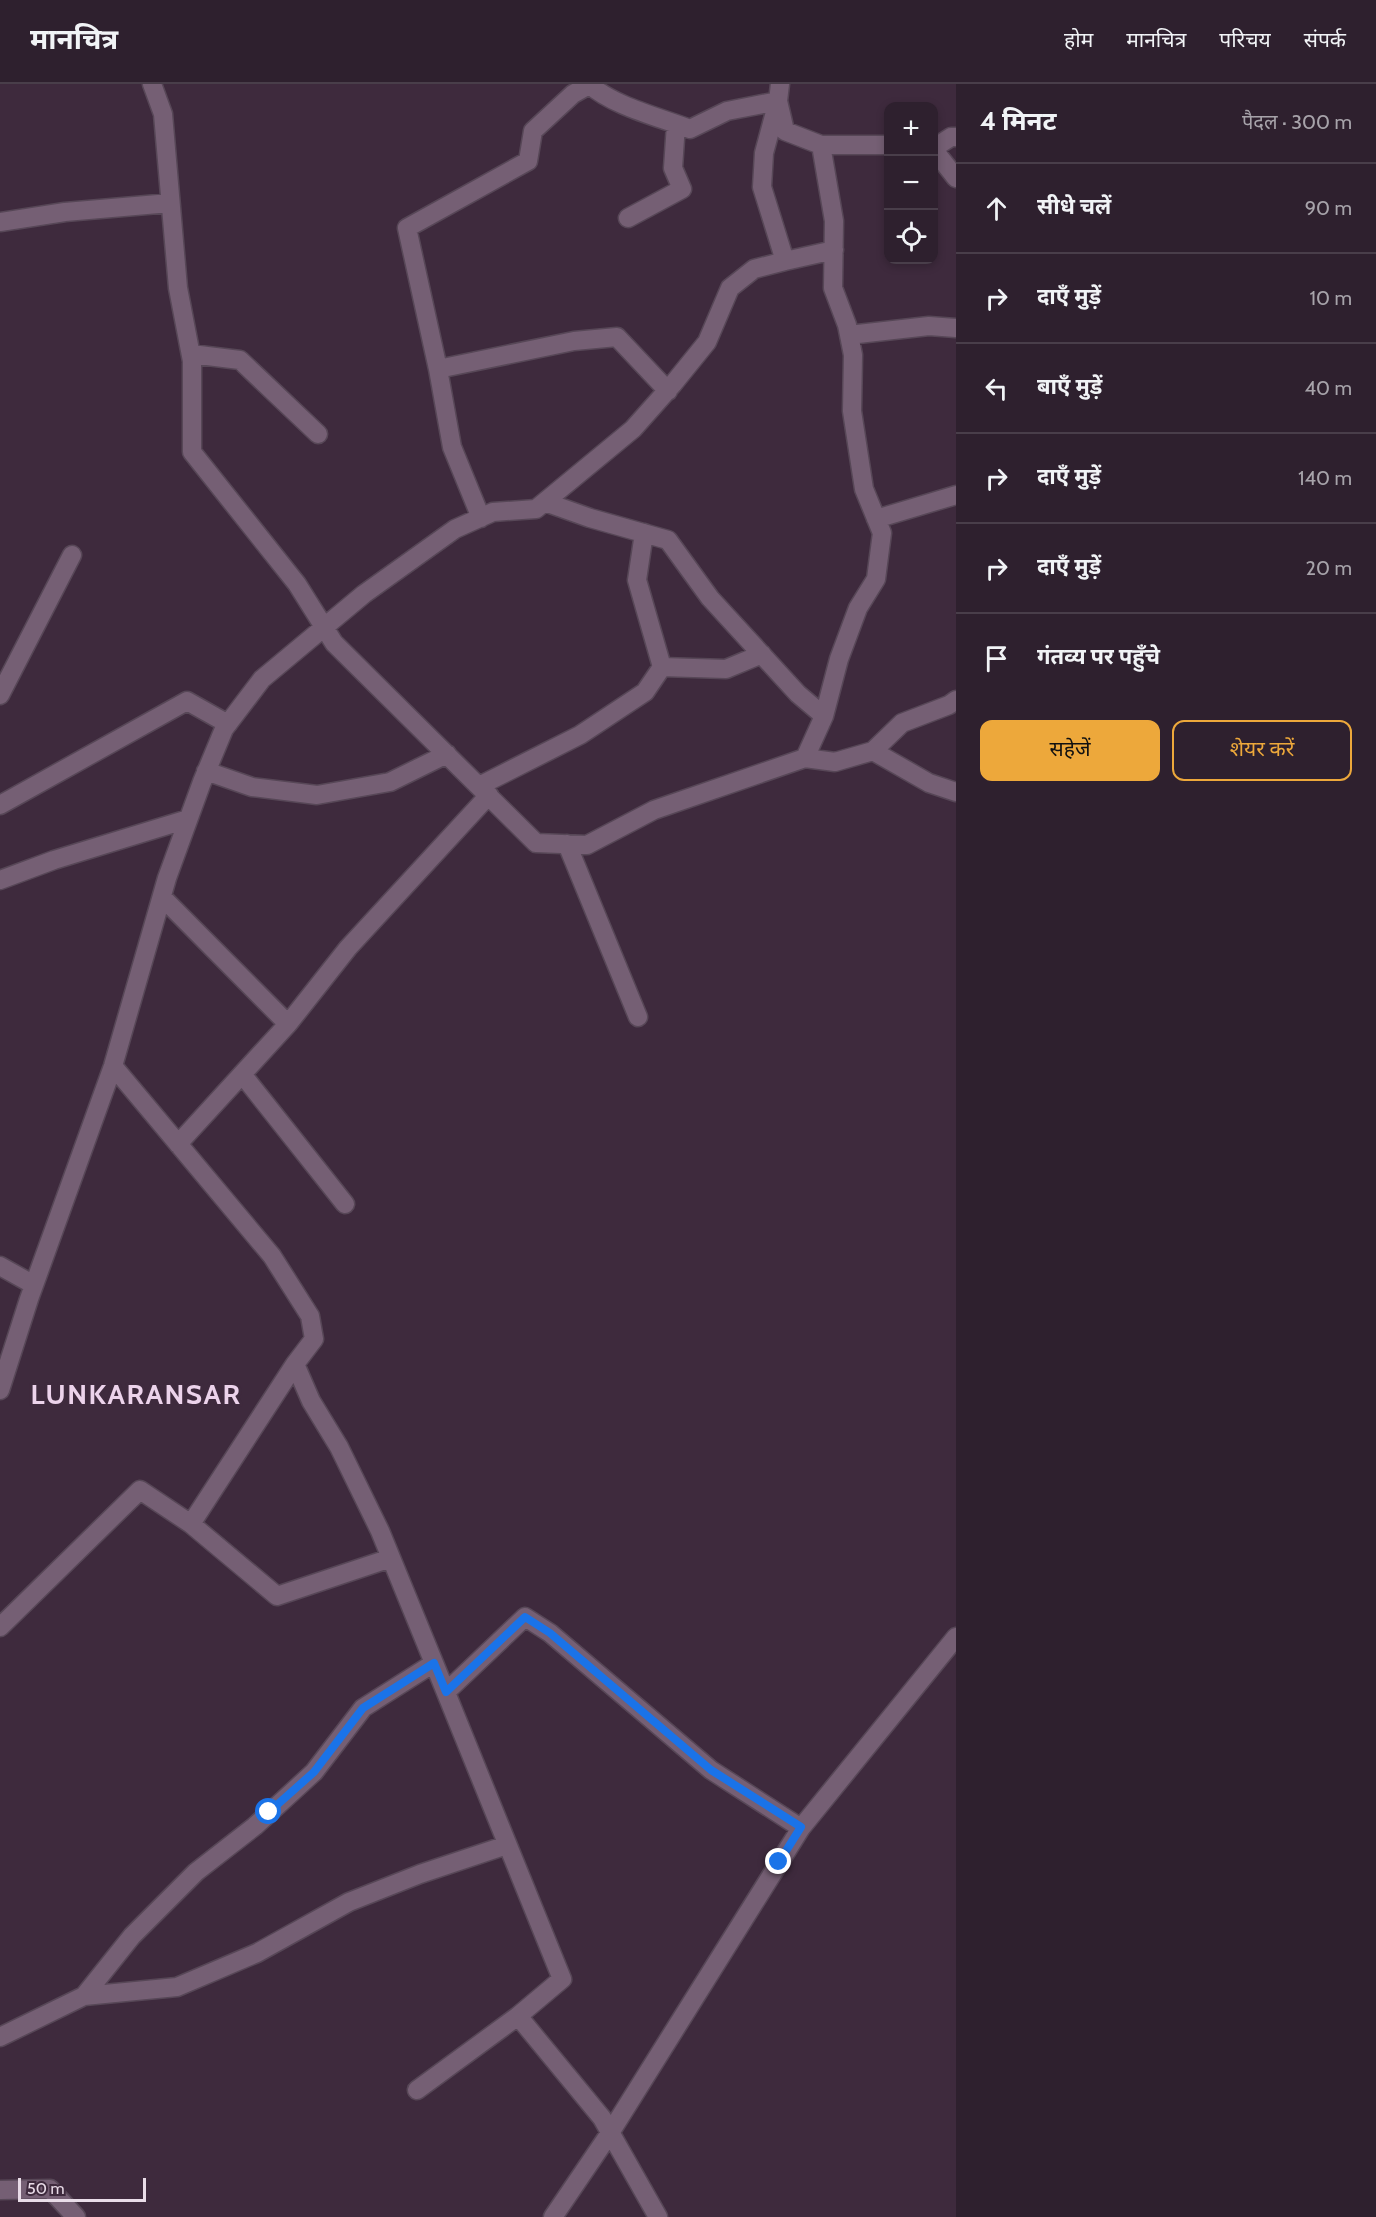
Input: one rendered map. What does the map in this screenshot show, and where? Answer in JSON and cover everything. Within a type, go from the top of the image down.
[{"type":"street","points":[[152,84],[163,114],[178,288],[192,362],[192,452],[297,584],[334,643],[536,843],[587,845],[654,810],[805,758],[835,762],[873,751],[902,723],[949,705],[956,700]]},
{"type":"street","points":[[481,518],[452,447],[438,369],[407,228],[528,161],[533,130],[573,94],[589,84],[598,93],[690,129],[727,111],[779,93]]},
{"type":"street","points":[[779,93],[785,131],[821,145],[884,145]]},
{"type":"street","points":[[779,93],[765,153],[762,187],[785,261]]},
{"type":"street","points":[[628,218],[682,189],[673,168],[676,124]]},
{"type":"street","points":[[938,146],[956,136]]},
{"type":"street","points":[[805,758],[824,716],[839,659],[858,608],[876,579],[882,533],[864,489],[852,411],[853,355],[849,335],[833,288],[834,221],[821,145]]},
{"type":"street","points":[[938,155],[956,178]]},
{"type":"street","points":[[0,222],[65,212],[170,203]]},
{"type":"street","points":[[0,1390],[34,1285],[113,1066],[162,897],[188,819],[206,771],[228,723],[262,679],[363,594],[455,529],[493,512],[536,509],[633,429],[668,391],[707,342],[730,288],[754,269],[834,250]]},
{"type":"street","points":[[849,335],[929,326],[956,328]]},
{"type":"street","points":[[438,369],[574,341],[617,337],[668,391]]},
{"type":"street","points":[[191,354],[240,360],[318,434]]},
{"type":"street","points":[[876,519],[956,495]]},
{"type":"street","points":[[545,502],[590,518],[668,540],[710,598],[798,694],[824,716]]},
{"type":"street","points":[[644,533],[637,580],[662,667]]},
{"type":"street","points":[[0,695],[72,555]]},
{"type":"street","points":[[662,667],[726,669],[762,654]]},
{"type":"street","points":[[178,1144],[288,1024],[348,948],[484,790],[580,735],[645,692],[662,667]]},
{"type":"street","points":[[0,805],[187,701],[228,723]]},
{"type":"street","points":[[873,751],[929,783],[956,792]]},
{"type":"street","points":[[206,771],[252,788],[317,795],[390,782],[447,754]]},
{"type":"street","points":[[0,880],[54,860],[188,819]]},
{"type":"street","points":[[567,844],[638,1017]]},
{"type":"street","points":[[162,897],[288,1024]]},
{"type":"street","points":[[113,1066],[272,1256],[310,1316],[314,1339],[295,1364],[191,1524]]},
{"type":"street","points":[[243,1074],[345,1204]]},
{"type":"street","points":[[0,1266],[34,1285]]},
{"type":"street","points":[[295,1364],[311,1401],[339,1447],[391,1558],[562,1979],[518,2016],[417,2090]]},
{"type":"street","points":[[0,1627],[140,1490],[191,1524],[277,1596],[391,1558]]},
{"type":"street","points":[[446,1692],[525,1617],[550,1633],[711,1770],[801,1827]]},
{"type":"street","points":[[553,2217],[610,2133],[801,1827],[956,1637]]},
{"type":"street","points":[[84,1996],[132,1936],[196,1872],[255,1826],[314,1772],[363,1708],[434,1663]]},
{"type":"street","points":[[0,2037],[84,1996],[177,1987],[257,1953],[349,1902],[420,1874],[507,1845]]},
{"type":"street","points":[[518,2016],[602,2118],[658,2217]]},
{"type":"street","points":[[0,2190],[50,2189],[76,2217]]},
{"type":"district","name":"LUNKARANSAR","points":[[136,1394]]},
{"type":"route","points":[[269,1812],[314,1772],[363,1708],[434,1663],[446,1692],[525,1617],[550,1633],[711,1770],[801,1827],[779,1862]]}]
